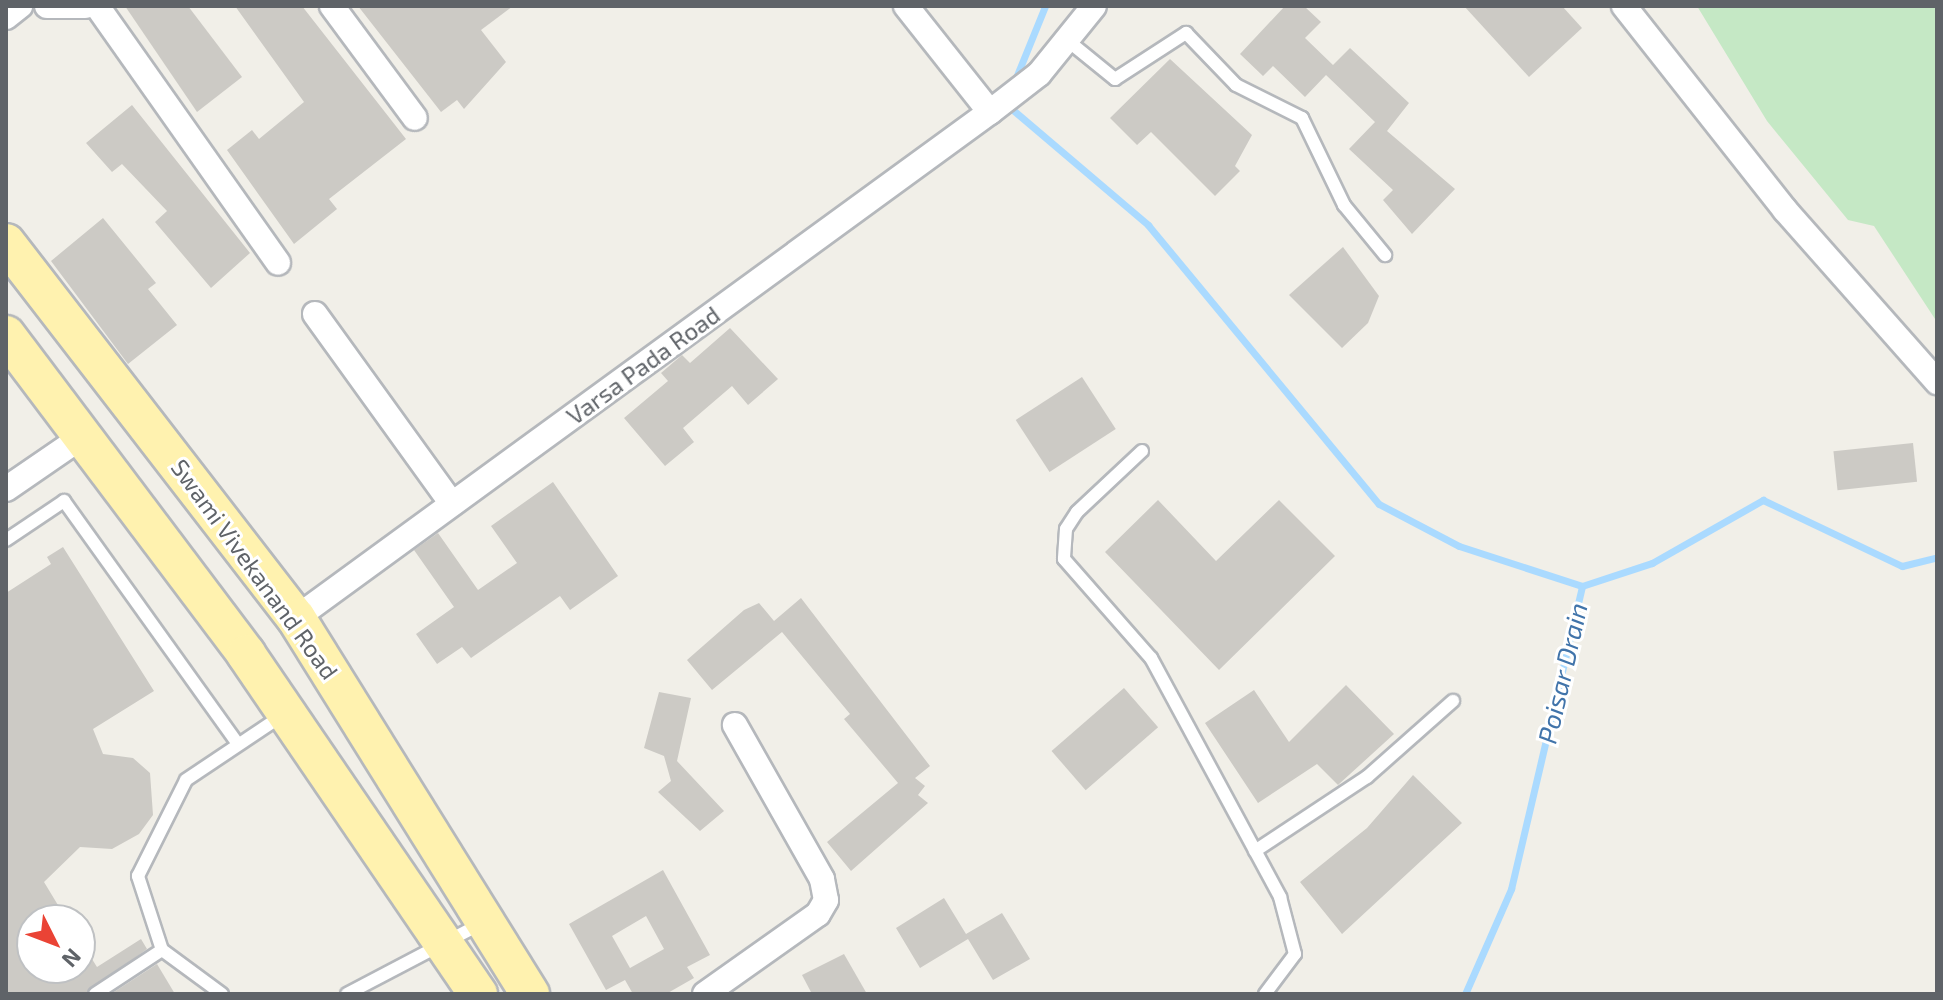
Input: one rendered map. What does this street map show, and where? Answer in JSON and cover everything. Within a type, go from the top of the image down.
[{"type":"main road","name":"Swami Vivekanand Road","points":[[6,243],[296,618],[488,919],[530,994]]},
{"type":"main road","points":[[6,335],[286,713],[478,994]]},
{"type":"street","points":[[6,17],[20,6]]},
{"type":"street","points":[[47,6],[85,6]]},
{"type":"street","points":[[97,6],[278,263]]},
{"type":"street","points":[[332,6],[415,118]]},
{"type":"street","points":[[906,6],[990,112]]},
{"type":"street","name":"Varsa Pada Road","points":[[296,618],[990,112],[1039,74],[1094,6]]},
{"type":"street","points":[[1624,6],[1785,210],[1937,382]]},
{"type":"street","points":[[315,314],[452,504]]},
{"type":"street","points":[[6,489],[83,436]]},
{"type":"street","points":[[705,994],[818,914],[826,900],[822,879],[735,725]]},
{"type":"lane","points":[[1067,40],[1115,79],[1186,33],[1236,85],[1302,118],[1344,205],[1385,255]]},
{"type":"lane","points":[[1142,451],[1077,512],[1066,529],[1064,559],[1151,658],[1255,851],[1296,940],[1289,969],[1265,994]]},
{"type":"lane","points":[[6,540],[64,501],[237,743]]},
{"type":"lane","points":[[1255,851],[1367,777],[1453,701]]},
{"type":"lane","points":[[222,994],[162,950],[138,876],[186,780],[286,713]]},
{"type":"lane","points":[[347,994],[446,947],[488,919]]},
{"type":"lane","points":[[95,994],[162,950]]},
{"type":"green space","points":[[1697,6],[1937,6],[1937,322],[1874,226],[1848,220],[1767,121]]},
{"type":"building","points":[[125,6],[188,6],[242,77],[197,112]]},
{"type":"building","points":[[235,6],[302,6],[406,139],[329,199],[337,209],[294,244],[227,150],[252,130],[259,139],[304,102]]},
{"type":"building","points":[[358,6],[513,6],[481,30],[506,62],[464,109],[457,100],[441,112]]},
{"type":"building","points":[[1285,6],[1304,6],[1321,22],[1305,38],[1333,65],[1350,48],[1409,103],[1387,131],[1455,189],[1412,234],[1383,200],[1393,190],[1349,149],[1375,122],[1326,75],[1305,97],[1273,66],[1263,76],[1240,54]]},
{"type":"building","points":[[1464,6],[1562,6],[1582,28],[1529,77]]},
{"type":"building","points":[[1170,59],[1252,135],[1235,166],[1240,171],[1215,196],[1151,132],[1137,145],[1110,118]]},
{"type":"building","points":[[132,105],[250,253],[211,288],[155,222],[167,211],[122,164],[112,172],[86,143]]},
{"type":"building","points":[[103,218],[156,283],[148,289],[177,325],[128,364],[51,261]]},
{"type":"building","points":[[1343,247],[1379,296],[1368,323],[1342,348],[1289,295]]},
{"type":"building","points":[[730,328],[778,379],[748,405],[732,386],[683,428],[694,442],[665,466],[624,418],[668,381],[661,373],[682,355],[690,363]]},
{"type":"building","points":[[1082,377],[1116,429],[1050,472],[1016,420]]},
{"type":"building","points":[[1913,443],[1917,482],[1838,490],[1833,451]]},
{"type":"building","points":[[553,482],[618,576],[570,610],[560,596],[471,658],[462,647],[437,664],[416,634],[454,607],[414,550],[438,533],[478,590],[517,563],[491,526]]},
{"type":"building","points":[[1158,500],[1216,561],[1279,500],[1335,556],[1219,670],[1105,552]]},
{"type":"building","points":[[63,547],[154,691],[93,729],[103,754],[133,758],[150,773],[153,815],[139,834],[112,849],[80,847],[44,882],[57,904],[16,904],[16,984],[96,984],[96,965],[141,939],[147,949],[86,994],[6,994],[6,593],[51,564],[47,557]]},
{"type":"building","points":[[801,598],[930,766],[915,778],[925,786],[918,795],[928,803],[851,871],[827,842],[898,783],[844,719],[850,714],[782,632],[712,690],[687,660],[744,610],[759,603],[774,621]]},
{"type":"building","points":[[1346,685],[1394,734],[1338,785],[1317,764],[1258,803],[1205,723],[1254,690],[1289,742]]},
{"type":"building","points":[[1124,688],[1158,727],[1086,790],[1052,751]]},
{"type":"building","points":[[659,692],[691,698],[677,761],[724,811],[700,831],[658,792],[671,781],[664,756],[644,748]]},
{"type":"building","points":[[1413,775],[1462,823],[1342,934],[1300,882],[1367,828]]},
{"type":"building","points":[[663,870],[710,955],[687,967],[694,978],[666,994],[633,994],[625,980],[606,990],[569,924]],"holes":[[[646,916],[664,949],[630,968],[612,936]]]},
{"type":"building","points":[[944,898],[966,934],[1002,913],[1030,959],[993,980],[968,939],[920,968],[896,928]]},
{"type":"building","points":[[844,954],[867,994],[812,994],[802,975]]},
{"type":"building","points":[[157,964],[175,994],[111,994]]},
{"type":"waterway","points":[[1013,85],[1045,6]]},
{"type":"waterway","points":[[1006,104],[1148,225],[1379,504],[1459,546],[1582,586]]},
{"type":"waterway","name":"Poisar Drain","points":[[1465,994],[1511,889],[1582,586],[1652,563],[1763,500],[1902,566],[1937,557]]}]
